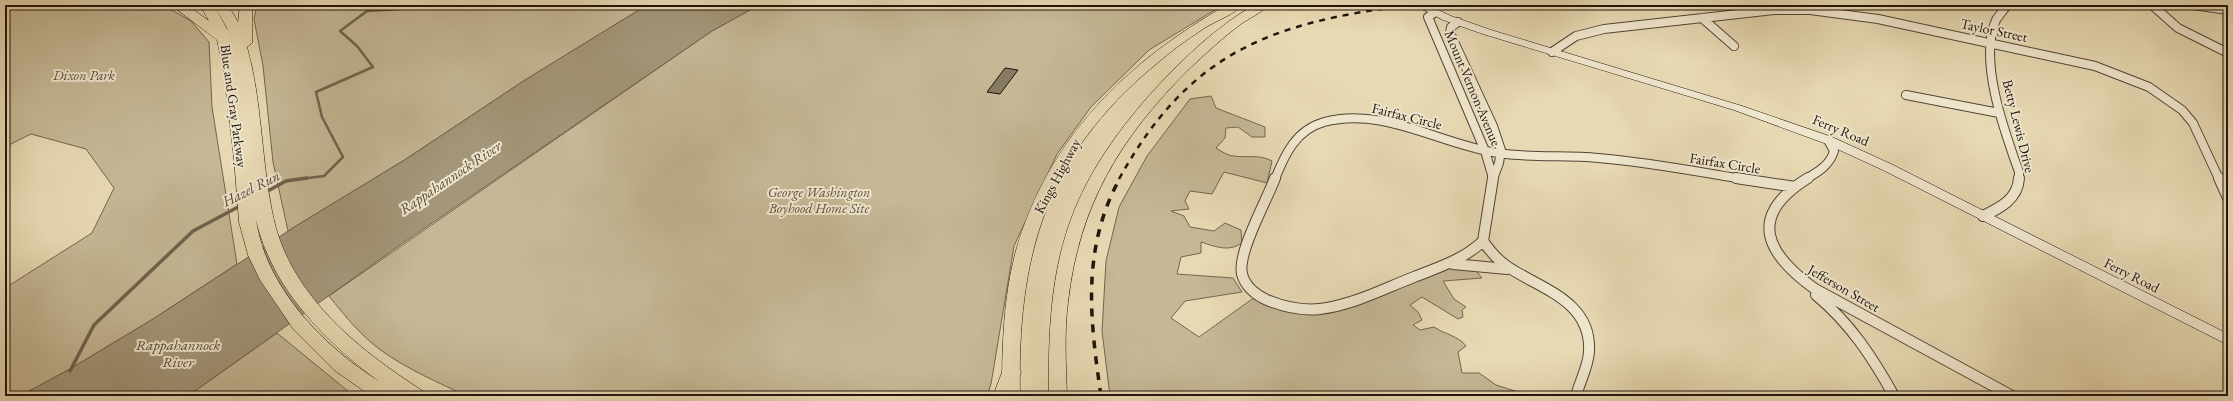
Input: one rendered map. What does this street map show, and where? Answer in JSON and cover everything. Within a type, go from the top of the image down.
[{"type":"highway","points":[[178,5],[225,39]]},
{"type":"highway","name":"Blue and Gray Parkway","points":[[207,5],[225,39],[251,171]]},
{"type":"highway","name":"Blue and Gray Parkway","points":[[221,5],[239,37],[244,64],[251,171],[247,213],[256,252],[280,298],[295,318],[329,342],[357,356],[382,373]]},
{"type":"highway","points":[[244,64],[245,10],[247,5]]},
{"type":"highway","name":"Blue and Gray Parkway","points":[[329,342],[344,367],[386,396]]},
{"type":"highway","points":[[1003,396],[1011,372]]},
{"type":"highway","points":[[382,373],[416,396]]},
{"type":"highway","points":[[382,373],[429,396]]},
{"type":"main road","name":"Kings Highway","points":[[1011,396],[1012,321],[1023,254],[1035,218],[1061,163],[1091,119],[1123,84],[1142,66],[1188,32],[1236,5]]},
{"type":"main road","points":[[1058,396],[1056,328],[1060,287],[1067,249],[1076,221],[1097,176],[1116,144],[1149,102],[1207,45],[1242,18],[1262,5]]},
{"type":"main road","name":"Ferry Road","points":[[1420,5],[1434,13],[1458,22],[1738,108],[1828,140],[1887,167],[2228,340]]},
{"type":"street","name":"Betty Lewis Drive","points":[[1983,216],[2006,204],[2014,196],[2019,184],[2019,172],[1999,113],[1994,84],[1991,43],[1993,24],[1997,16],[2007,5]]},
{"type":"street","points":[[2152,5],[2174,26],[2228,53]]},
{"type":"street","points":[[2193,5],[2228,10]]},
{"type":"street","name":"Taylor Street","points":[[1552,52],[1562,42],[1586,33],[1774,10],[1810,10],[1878,19],[1991,43],[2100,67],[2137,82],[2164,96],[2182,110],[2193,123],[2228,198]]},
{"type":"street","name":"Mount Vernon Avenue","points":[[1434,13],[1428,17],[1485,150],[1493,178]]},
{"type":"street","points":[[1702,18],[1734,46]]},
{"type":"street","name":"Mount Vernon Avenue","points":[[1458,22],[1451,27],[1450,34],[1493,126],[1499,140],[1501,153],[1493,178],[1483,241]]},
{"type":"street","points":[[1906,95],[1999,113]]},
{"type":"street","name":"Fairfax Circle","points":[[1483,241],[1465,257],[1452,264],[1339,306],[1307,309],[1281,306],[1259,296],[1245,282],[1241,266],[1250,237],[1291,144],[1297,137],[1314,126],[1339,119],[1370,120],[1501,153],[1610,159],[1794,187]]},
{"type":"street","name":"Jefferson Street","points":[[1828,140],[1834,151],[1831,161],[1794,187],[1775,207],[1769,228],[1771,245],[1794,275],[1839,303],[2012,396]]},
{"type":"street","points":[[1483,241],[1486,248],[1496,260],[1557,294],[1576,312],[1584,324],[1590,346],[1588,358],[1576,396]]},
{"type":"street","name":"Fairfax Circle","points":[[1452,264],[1491,266],[1515,270]]},
{"type":"street","points":[[1794,275],[1820,297],[1860,340],[1876,364],[1894,396]]},
{"type":"green space","name":"Dixon Park","points":[[5,5],[163,5],[191,21],[209,42],[212,107],[237,264],[153,319],[70,369],[20,396],[5,396],[5,288],[92,233],[114,188],[86,149],[31,134],[5,147]]},
{"type":"green space","points":[[257,5],[647,5],[525,80],[406,159],[288,231],[273,162],[263,66],[254,19]]},
{"type":"green space","name":"George Washington Boyhood Home Site","points":[[759,5],[1223,5],[1149,50],[1091,107],[1057,154],[1014,246],[991,384],[987,396],[467,396],[412,370],[382,351],[360,332],[329,296],[712,31]]},
{"type":"green space","points":[[1211,96],[1216,108],[1265,127],[1265,137],[1252,137],[1238,127],[1226,128],[1225,138],[1216,148],[1232,156],[1258,157],[1272,161],[1267,183],[1224,172],[1212,194],[1190,191],[1185,201],[1189,209],[1171,211],[1184,216],[1190,227],[1214,231],[1225,223],[1241,230],[1242,243],[1237,246],[1222,248],[1201,242],[1201,253],[1181,257],[1177,274],[1233,278],[1242,292],[1185,301],[1171,318],[1199,337],[1255,297],[1339,310],[1451,267],[1472,266],[1482,278],[1443,281],[1454,299],[1466,307],[1462,310],[1463,317],[1458,319],[1422,297],[1410,305],[1418,312],[1422,320],[1413,325],[1420,330],[1434,327],[1455,337],[1463,343],[1466,346],[1458,352],[1462,373],[1479,373],[1496,385],[1518,392],[1521,396],[1110,396],[1102,331],[1106,261],[1119,207],[1147,156],[1190,99]]},
{"type":"green space","points":[[277,333],[354,396],[188,396]]},
{"type":"water","name":"Rappahannock River","points":[[647,5],[759,5],[712,31],[400,245],[188,396],[20,396],[70,369],[153,319],[296,226],[406,159],[525,80]]},
{"type":"building","points":[[1005,68],[1018,70],[1000,94],[987,92]]},
{"type":"waterway","name":"Hazel Run","points":[[300,179],[324,176],[343,157],[322,117],[316,92],[373,67],[357,46],[340,31],[367,11],[416,8],[431,5]]},
{"type":"waterway","name":"Hazel Run","points":[[300,179],[307,178]]},
{"type":"waterway","name":"Hazel Run","points":[[266,192],[286,181],[300,179]]},
{"type":"waterway","name":"Hazel Run","points":[[70,371],[94,325],[193,231],[240,206]]},
{"type":"railway","points":[[1119,179],[1146,136],[1175,100],[1206,72],[1239,51],[1275,34],[1315,22],[1360,12],[1409,5]]},
{"type":"railway","points":[[1101,396],[1092,312],[1094,258],[1099,231],[1108,205],[1120,178]]}]
